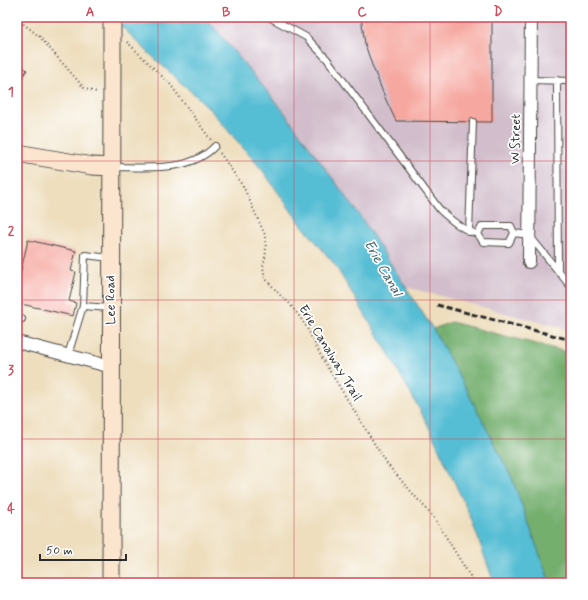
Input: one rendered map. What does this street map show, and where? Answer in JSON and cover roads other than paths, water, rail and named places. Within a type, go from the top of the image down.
[{"type":"street","name":"Lee Road","points":[[111,583],[112,17]]},
{"type":"street","name":"W Street","points":[[529,262],[531,17]]},
{"type":"street","points":[[17,153],[92,166],[112,167]]},
{"type":"street","points":[[17,342],[112,367]]},
{"type":"lane","points":[[269,17],[306,37],[327,59],[440,210],[456,224],[469,232],[478,234],[483,242],[509,242],[514,233]]},
{"type":"lane","points":[[531,80],[571,81]]},
{"type":"lane","points":[[557,80],[558,271]]},
{"type":"lane","points":[[469,232],[472,122]]},
{"type":"lane","points":[[112,167],[166,167],[192,161],[208,153],[215,146]]},
{"type":"lane","points":[[478,234],[482,226],[511,226],[514,233]]},
{"type":"lane","points":[[514,233],[529,235],[571,287]]},
{"type":"lane","points":[[68,356],[83,306],[85,255],[111,258]]},
{"type":"lane","points":[[83,306],[112,308]]},
{"type":"water","name":"Erie Canal","points":[[112,17],[203,17],[212,25],[281,108],[358,213],[433,329],[463,383],[512,478],[550,583],[494,583],[471,518],[427,423],[387,351],[335,265],[297,219],[263,171],[207,106],[154,58]]},
{"type":"railway","points":[[437,305],[571,340]]}]
